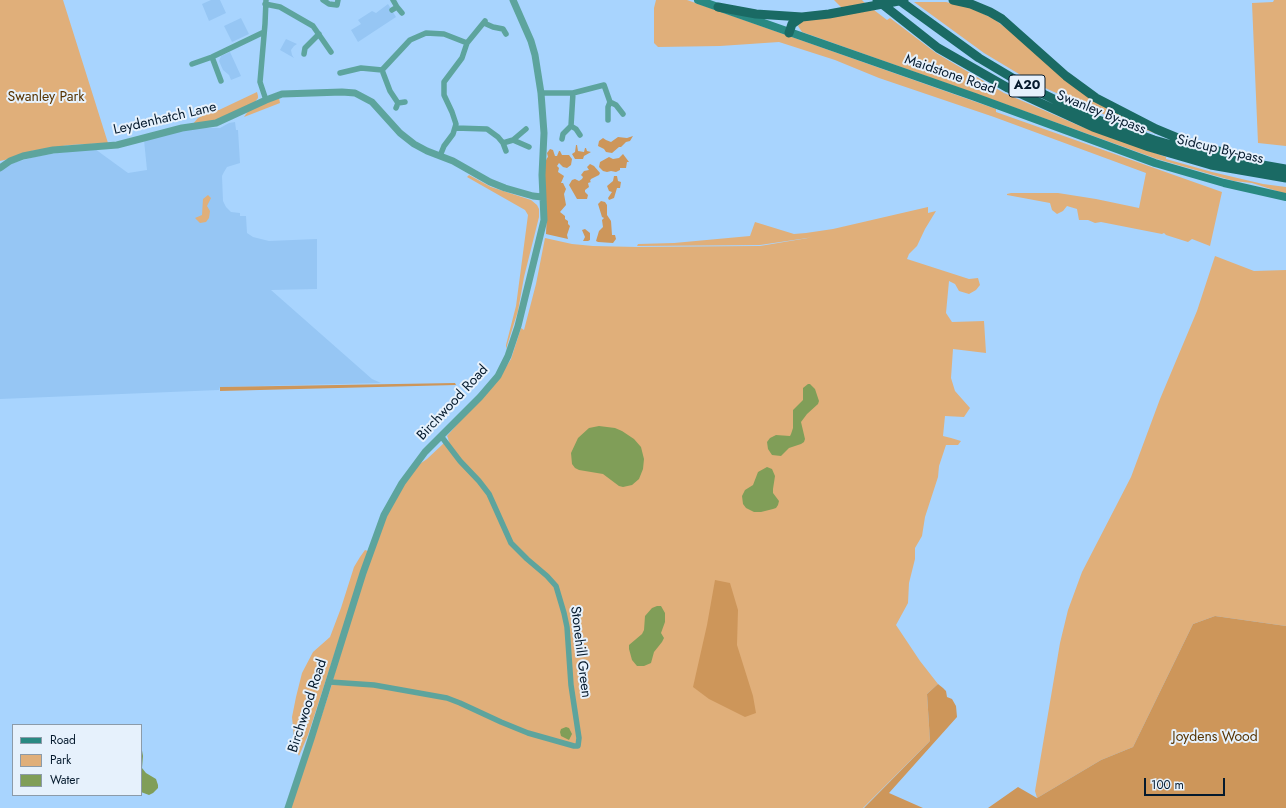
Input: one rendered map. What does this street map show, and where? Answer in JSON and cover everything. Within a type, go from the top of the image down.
[{"type":"highway","name":"Swanley By-pass","points":[[877,0],[938,48],[1008,88],[1093,127],[1151,144]]},
{"type":"highway","name":"Swanley By-pass","points":[[899,0],[979,58],[1021,83],[1090,117],[1151,144]]},
{"type":"highway","points":[[718,7],[756,14],[802,17],[829,14],[907,0]]},
{"type":"highway","name":"A20","points":[[953,0],[971,4],[990,12],[1002,20],[1066,76],[1096,98],[1112,107],[1156,129],[1192,144],[1242,157],[1269,166]]},
{"type":"highway","points":[[789,33],[792,24],[802,17]]},
{"type":"highway","name":"Sidcup By-pass","points":[[1151,144],[1286,169]]},
{"type":"highway","name":"Sidcup By-pass","points":[[1151,144],[1211,165],[1285,178]]},
{"type":"main road","name":"Maidstone Road","points":[[698,0],[1155,162],[1224,183],[1286,197]]},
{"type":"street","points":[[323,0],[329,4],[337,5],[338,0]]},
{"type":"street","points":[[393,0],[402,13]]},
{"type":"street","name":"Birchwood Road","points":[[288,808],[330,682],[363,573],[384,515],[411,470],[498,376],[508,356],[518,326],[528,279],[544,220],[542,175],[544,133],[541,93],[533,48],[513,0]]},
{"type":"street","points":[[266,100],[260,82],[265,2],[280,7],[313,26],[331,52]]},
{"type":"street","points":[[392,10],[397,6]]},
{"type":"street","points":[[440,156],[444,146],[453,134],[456,124],[455,118],[444,96],[444,82],[462,58],[468,43],[484,22],[493,27],[503,29],[506,34]]},
{"type":"street","points":[[192,64],[212,57],[264,32]]},
{"type":"street","points":[[382,70],[404,45],[420,35],[431,33],[444,34],[468,43]]},
{"type":"street","points":[[304,54],[305,48],[319,34]]},
{"type":"street","points":[[212,57],[221,81]]},
{"type":"street","points":[[340,73],[361,68],[382,70]]},
{"type":"street","points":[[382,70],[397,106],[405,102]]},
{"type":"street","points":[[541,93],[573,93],[604,85],[610,102],[608,107],[608,120]]},
{"type":"street","name":"Leydenhatch Lane","points":[[0,168],[10,161],[23,156],[53,150],[117,144],[182,128],[216,123],[266,100],[286,94],[355,93],[372,102],[400,134],[414,144],[453,161],[490,182],[505,188],[542,197]]},
{"type":"street","points":[[562,139],[563,134],[571,126],[573,93]]},
{"type":"street","points":[[610,102],[616,105],[623,114]]},
{"type":"street","points":[[571,126],[576,129],[580,135]]},
{"type":"street","points":[[455,128],[487,129],[503,143],[506,151]]},
{"type":"street","points":[[503,143],[513,140],[526,129]]},
{"type":"street","points":[[513,140],[529,147]]},
{"type":"street","name":"Stonehill Green","points":[[330,682],[374,686],[447,698],[528,733],[578,746],[578,730],[571,685],[567,628],[556,586],[511,543],[489,494],[460,461],[441,436]]},
{"type":"shaded area","points":[[211,0],[220,0],[226,13],[209,21],[202,4]]},
{"type":"shaded area","points":[[388,4],[396,17],[358,42],[351,30],[361,24],[358,20],[372,11],[376,13]]},
{"type":"shaded area","points":[[241,18],[249,34],[232,42],[224,26]]},
{"type":"shaded area","points":[[286,39],[297,44],[291,50],[294,58],[280,50]]},
{"type":"shaded area","points":[[230,52],[241,76],[231,80],[229,75],[223,70],[219,61],[221,56]]},
{"type":"shaded area","points":[[235,122],[236,130],[238,130],[240,163],[227,167],[222,176],[223,201],[226,207],[231,212],[240,213],[240,216],[246,216],[247,233],[253,237],[269,241],[317,239],[317,289],[271,290],[372,379],[381,383],[220,387],[219,390],[0,399],[0,171],[13,163],[34,157],[95,149],[128,173],[147,170],[144,140],[190,128],[220,128],[229,123]]},
{"type":"green space","name":"Swanley Park","points":[[0,0],[63,0],[108,143],[69,145],[31,151],[0,161]]},
{"type":"green space","points":[[656,0],[687,0],[996,109],[996,112],[1222,192],[1210,246],[1192,239],[1188,242],[1164,233],[1162,234],[1101,222],[1095,223],[1088,220],[1079,220],[1077,209],[1067,206],[1063,211],[1057,214],[1052,210],[1050,203],[1007,195],[1011,193],[1058,193],[1139,208],[1146,173],[994,117],[879,78],[835,60],[779,42],[720,46],[658,47],[654,43],[654,8]]},
{"type":"green space","points":[[834,0],[862,0],[867,5],[843,9]]},
{"type":"green space","points":[[1274,0],[1286,0],[1286,146],[1258,143],[1252,3],[1273,2]]},
{"type":"green space","points":[[914,2],[946,2],[971,8],[994,19],[1015,35],[1037,55],[1157,134],[1112,118],[1034,83],[984,53]]},
{"type":"green space","points":[[874,10],[887,20],[890,18],[936,53],[1004,93],[1080,126],[1166,157],[1166,159],[1263,184],[1286,187],[1286,194],[1252,183],[1234,181],[1157,159],[802,32],[798,26],[802,20]]},
{"type":"green space","points":[[257,92],[258,98],[254,103],[218,121],[191,126],[198,118]]},
{"type":"green space","points":[[279,98],[280,103],[244,117],[249,110]]},
{"type":"green space","points":[[633,136],[630,141],[626,142],[612,153],[606,152],[598,146],[599,141],[603,138],[611,142],[618,137],[627,138]]},
{"type":"green space","points":[[576,145],[578,151],[584,152],[586,148],[587,151],[591,152],[584,156],[583,159],[575,159],[572,154],[575,152]]},
{"type":"green space","points":[[550,149],[553,150],[555,156],[557,156],[560,151],[562,155],[569,155],[572,159],[571,165],[567,168],[563,167],[559,163],[557,166],[559,168],[558,172],[564,176],[561,183],[563,183],[566,189],[564,194],[566,205],[560,212],[565,216],[565,219],[568,221],[570,226],[567,235],[568,239],[546,234],[547,212],[544,196],[544,165],[548,157],[547,153]]},
{"type":"green space","points":[[623,154],[629,162],[627,162],[626,168],[620,168],[620,170],[616,172],[607,172],[603,171],[599,167],[600,162],[609,157],[613,159],[619,158]]},
{"type":"green space","points":[[590,164],[600,173],[588,183],[589,187],[585,190],[588,195],[587,199],[577,199],[569,185],[572,180],[575,179],[579,181],[582,179],[583,177],[581,175],[584,171],[589,170],[587,167]]},
{"type":"green space","points":[[469,175],[491,187],[531,200],[539,209],[539,217],[524,277],[518,311],[506,349],[516,306],[528,215],[525,210],[467,177]]},
{"type":"green space","points":[[614,176],[617,176],[618,181],[621,182],[620,188],[617,188],[614,198],[609,200],[608,198],[612,192],[609,191],[607,186],[613,181]]},
{"type":"green space","points":[[208,195],[211,198],[207,206],[210,211],[209,218],[206,222],[200,223],[195,218],[202,215],[203,199]]},
{"type":"green space","points":[[601,201],[605,202],[607,205],[607,215],[611,221],[612,235],[615,235],[616,239],[613,243],[596,241],[599,231],[603,227],[602,220],[604,218],[602,217],[598,204]]},
{"type":"green space","points":[[928,207],[928,213],[936,211],[917,246],[909,254],[907,259],[969,279],[978,278],[980,285],[976,290],[969,294],[959,291],[955,284],[949,281],[946,313],[952,322],[984,321],[986,353],[953,349],[951,378],[955,391],[970,408],[964,417],[945,416],[943,436],[961,441],[958,445],[946,445],[939,466],[938,477],[925,517],[922,536],[915,548],[915,559],[909,583],[908,603],[896,625],[920,661],[938,684],[927,694],[930,741],[863,808],[288,808],[313,742],[332,684],[349,616],[376,537],[411,470],[427,459],[444,443],[450,447],[447,436],[502,373],[511,359],[521,328],[524,330],[536,284],[545,238],[572,244],[593,246],[637,247],[760,246],[814,237],[760,245],[637,246],[638,244],[674,243],[750,236],[755,222],[794,234],[806,233],[833,229]]},
{"type":"green space","points":[[585,229],[590,233],[590,240],[588,241],[583,241],[585,237],[582,230]]},
{"type":"green space","points":[[1215,256],[1254,271],[1286,270],[1286,626],[1215,616],[1193,624],[1133,747],[1101,760],[1037,798],[1035,791],[1060,643],[1068,610],[1082,572],[1131,477],[1160,399],[1197,311]]},
{"type":"green space","points":[[455,383],[456,385],[220,391],[220,387]]},
{"type":"green space","points":[[365,550],[368,551],[308,735],[299,756],[295,748],[292,717],[302,673],[313,652],[330,637],[354,567]]},
{"type":"green space","points":[[715,580],[730,583],[738,610],[737,645],[753,696],[756,713],[745,717],[709,699],[693,687],[707,625]]},
{"type":"green space","name":"Joydens Wood","points":[[1215,616],[1286,626],[1286,808],[988,808],[1018,787],[1037,798],[1101,760],[1133,747],[1193,624]]},
{"type":"green space","points":[[938,684],[946,691],[947,697],[952,699],[956,706],[957,717],[889,793],[923,808],[864,808],[930,741],[927,694]]},
{"type":"water","points":[[808,384],[815,389],[819,401],[801,422],[805,439],[804,442],[789,448],[781,456],[772,455],[768,449],[767,442],[770,438],[776,435],[790,436],[793,428],[793,410],[803,400],[803,388]]},
{"type":"water","points":[[599,426],[615,428],[622,431],[634,439],[641,447],[644,459],[643,469],[639,479],[632,485],[623,487],[619,486],[603,474],[579,470],[572,464],[571,453],[578,438],[589,428]]},
{"type":"water","points":[[767,467],[772,469],[775,476],[773,493],[779,501],[778,505],[773,509],[754,512],[746,508],[743,504],[742,496],[745,490],[753,485],[758,472]]},
{"type":"water","points":[[661,606],[665,613],[665,622],[661,633],[664,638],[654,652],[651,663],[644,666],[637,666],[632,660],[629,645],[642,634],[644,630],[645,616],[652,608]]},
{"type":"water","points":[[566,727],[569,728],[572,734],[569,740],[561,736],[560,732],[561,729]]},
{"type":"water","points":[[142,768],[146,773],[156,779],[158,785],[158,788],[149,795],[142,792]]}]
